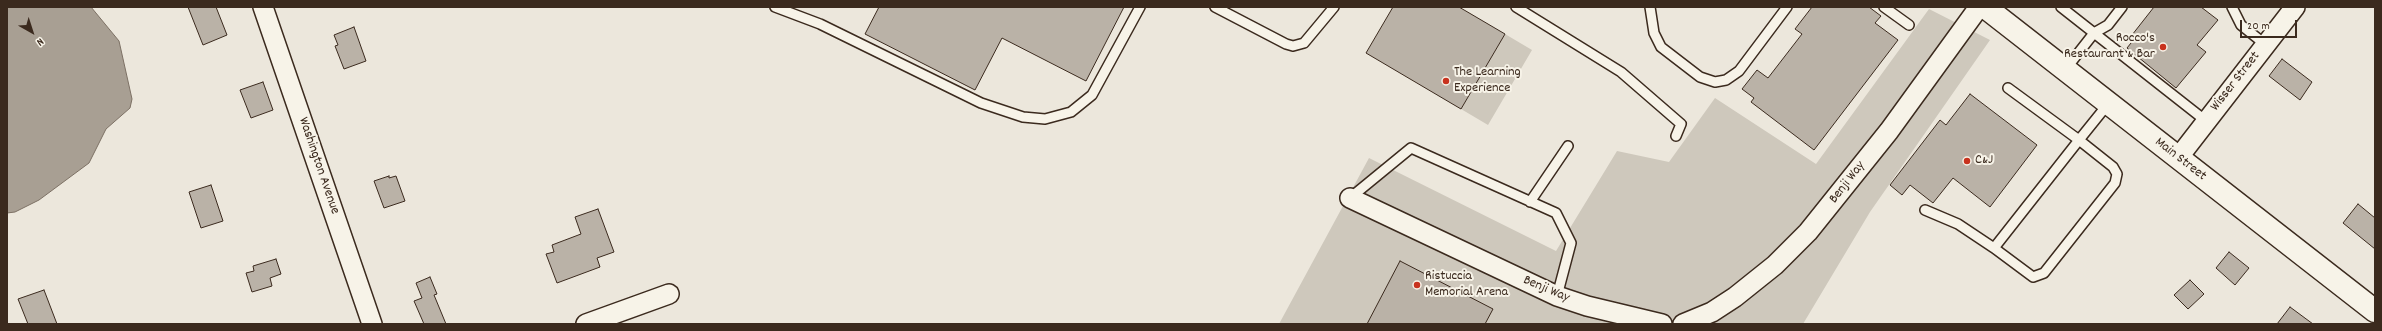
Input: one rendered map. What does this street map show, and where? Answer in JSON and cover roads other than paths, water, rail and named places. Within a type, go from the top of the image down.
[{"type":"main road","name":"Main Street","points":[[1985,7],[2375,311]]},
{"type":"street","name":"Washington Avenue","points":[[263,7],[372,324]]},
{"type":"street","name":"Benji Way","points":[[1683,324],[1712,312],[1734,297],[1775,265],[1808,232],[1889,131],[1979,7]]},
{"type":"street","name":"Wisser Street","points":[[2178,158],[2295,7]]},
{"type":"street","name":"Benji Way","points":[[1350,198],[1557,296],[1587,306],[1662,324]]},
{"type":"street","points":[[586,324],[669,294]]},
{"type":"lane","points":[[775,7],[820,24],[981,103],[1036,120],[1063,116],[1079,108],[1089,98],[1100,84],[1140,7]]},
{"type":"lane","points":[[1216,7],[1293,46],[1304,43],[1334,7]]},
{"type":"lane","points":[[1516,7],[1621,72],[1681,124],[1676,136]]},
{"type":"lane","points":[[1650,7],[1654,33],[1662,47],[1700,76],[1716,82],[1726,80],[1736,74],[1787,7]]},
{"type":"lane","points":[[1884,7],[1909,25]]},
{"type":"lane","points":[[2061,7],[2206,121]]},
{"type":"lane","points":[[2065,70],[2094,33],[2108,25],[2122,7]]},
{"type":"lane","points":[[2232,7],[2238,22],[2266,45]]},
{"type":"lane","points":[[1925,210],[1958,224],[1994,248],[2030,276],[2036,277],[2044,273],[2117,177],[2113,167],[2008,88]]},
{"type":"lane","points":[[1994,248],[2108,104]]},
{"type":"lane","points":[[1530,202],[1568,146]]},
{"type":"lane","points":[[1350,198],[1411,148],[1556,213],[1571,244],[1557,296]]},
{"type":"place","name":"Rocco's Restaurant & Bar","points":[[2163,47]]},
{"type":"place","name":"The Learning Experience","points":[[1446,81]]},
{"type":"place","name":"C&J","points":[[1967,161]]},
{"type":"place","name":"Ristuccia Memorial Arena","points":[[1417,285]]}]
